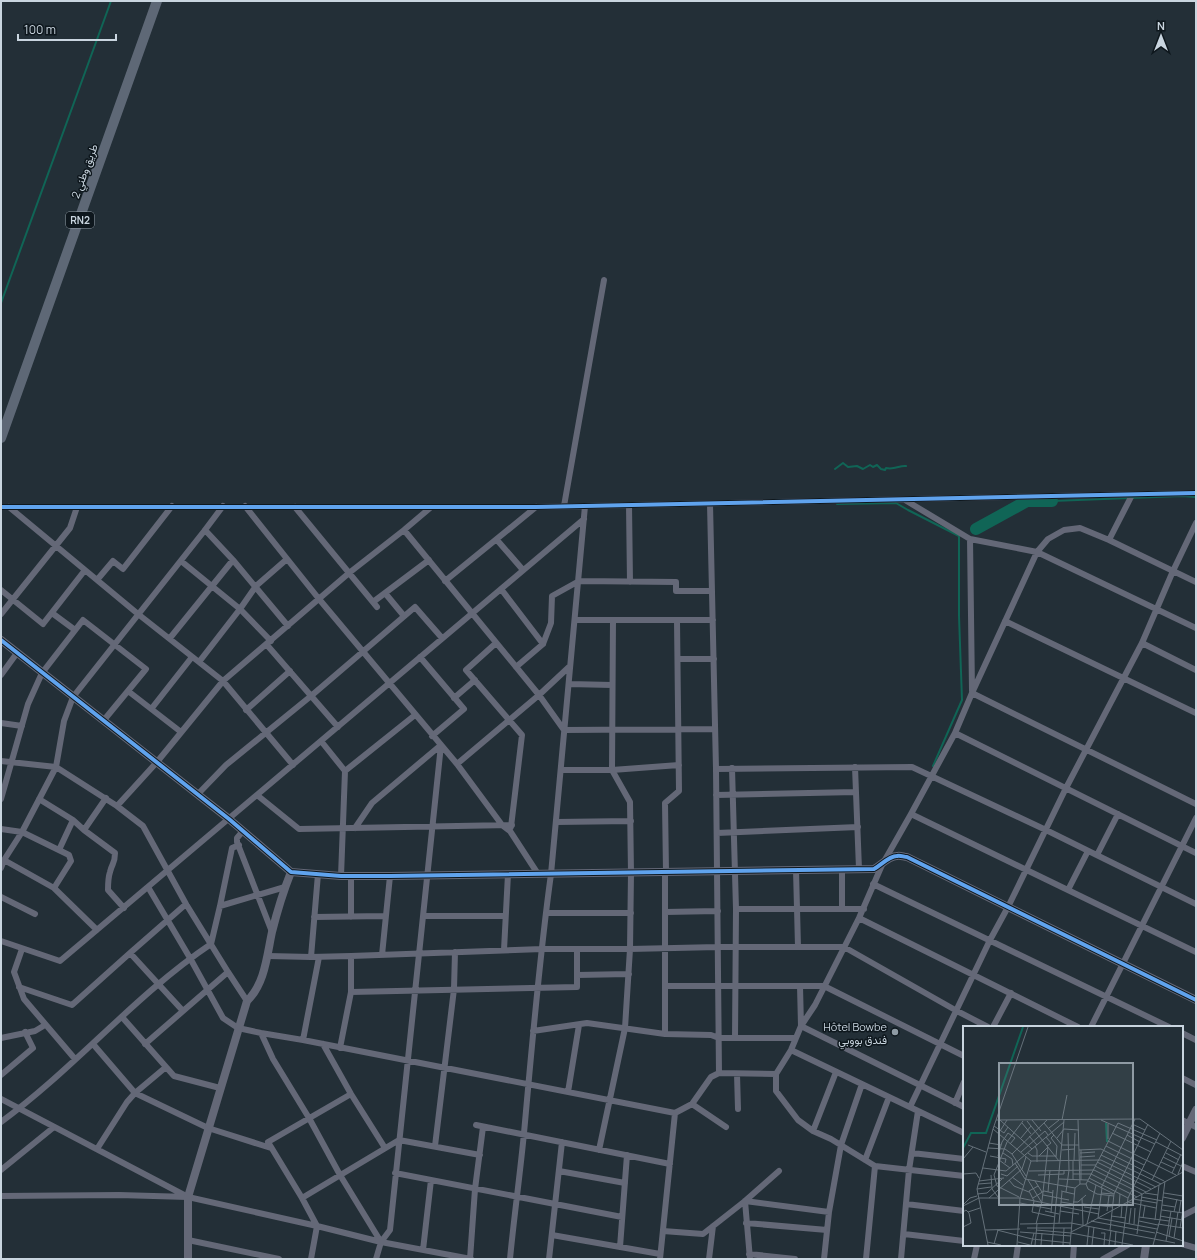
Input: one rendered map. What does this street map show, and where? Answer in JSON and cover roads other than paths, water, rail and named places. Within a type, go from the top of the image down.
[{"type":"highway","name":"طريق وطني 2","points":[[1,438],[157,1]]},
{"type":"street","points":[[564,506],[604,280]]},
{"type":"street","points":[[1,507],[536,507],[1196,493]]},
{"type":"street","points":[[1109,540],[1126,504],[1132,495]]},
{"type":"street","points":[[906,500],[970,539],[1037,552],[1196,628]]},
{"type":"street","points":[[710,504],[716,769],[719,1073]]},
{"type":"street","points":[[629,505],[630,582]]},
{"type":"street","points":[[97,580],[113,561],[123,569],[172,506]]},
{"type":"street","points":[[1,868],[4,860],[22,832],[56,767],[64,721],[73,697],[223,506]]},
{"type":"street","points":[[245,506],[319,599],[390,683],[432,736],[457,764],[502,825]]},
{"type":"street","points":[[510,1259],[533,1031],[552,874],[585,506]]},
{"type":"street","points":[[9,507],[138,614],[223,681],[293,765]]},
{"type":"street","points":[[1,614],[70,528],[78,507]]},
{"type":"street","points":[[295,507],[375,605],[385,593],[429,560]]},
{"type":"street","points":[[446,581],[536,507]]},
{"type":"street","points":[[117,806],[157,762],[223,681],[349,573],[430,508]]},
{"type":"street","points":[[1,941],[60,961],[584,519]]},
{"type":"street","points":[[910,1107],[990,940],[1008,907],[1066,788],[1142,643],[1173,571],[1196,523]]},
{"type":"street","points":[[963,1176],[875,1166],[831,1139],[813,1131],[798,1120],[776,1090],[776,1074],[791,1050],[801,1026],[815,1005],[864,909],[882,865],[955,733],[1037,552],[1048,540],[1064,530],[1080,528],[1109,540],[1196,582]]},
{"type":"street","points":[[205,530],[256,586],[288,626]]},
{"type":"street","points":[[404,530],[539,695],[564,730]]},
{"type":"street","points":[[1189,538],[1196,541]]},
{"type":"street","points":[[970,539],[972,693]]},
{"type":"street","points":[[497,540],[523,570]]},
{"type":"street","points":[[199,662],[256,586],[287,559]]},
{"type":"street","points":[[170,638],[233,560]]},
{"type":"street","points":[[181,561],[240,609],[338,727]]},
{"type":"street","points":[[1,590],[43,624],[85,570]]},
{"type":"street","points":[[516,667],[543,644],[551,623],[552,596],[579,581],[676,582],[676,591],[712,591]]},
{"type":"street","points":[[501,589],[543,644]]},
{"type":"street","points":[[385,593],[404,616]]},
{"type":"street","points":[[198,794],[226,765],[311,696],[415,607],[442,638]]},
{"type":"street","points":[[52,613],[75,630]]},
{"type":"street","points":[[1,799],[28,704],[42,673],[83,620],[146,669],[104,720]]},
{"type":"street","points":[[574,620],[713,620]]},
{"type":"street","points":[[599,1150],[625,1028],[631,913],[630,802],[612,770],[613,620]]},
{"type":"street","points":[[665,1034],[665,803],[679,791],[677,621]]},
{"type":"street","points":[[1005,621],[1196,713]]},
{"type":"street","points":[[1,640],[198,794],[290,872],[341,876],[427,876],[842,870],[874,869],[882,865],[889,858],[896,856],[906,857],[1196,1000]]},
{"type":"street","points":[[496,642],[466,670],[522,735],[511,828],[538,874]]},
{"type":"street","points":[[1142,643],[1196,670]]},
{"type":"street","points":[[1,675],[17,653]]},
{"type":"street","points":[[152,708],[192,657]]},
{"type":"street","points":[[420,657],[464,709],[432,736]]},
{"type":"street","points":[[678,659],[714,659]]},
{"type":"street","points":[[457,764],[539,695],[570,666]]},
{"type":"street","points":[[246,710],[290,671]]},
{"type":"street","points":[[454,698],[475,680]]},
{"type":"street","points":[[569,684],[612,686]]},
{"type":"street","points":[[128,691],[152,708],[181,732]]},
{"type":"street","points":[[972,693],[1196,804]]},
{"type":"street","points":[[345,772],[415,715]]},
{"type":"street","points":[[1,723],[22,726]]},
{"type":"street","points":[[564,730],[715,729]]},
{"type":"street","points":[[955,733],[1196,853]]},
{"type":"street","points":[[321,741],[345,772],[341,876]]},
{"type":"street","points":[[376,1259],[381,1242],[390,1230],[441,745]]},
{"type":"street","points":[[356,828],[372,804],[441,745]]},
{"type":"street","points":[[1,760],[56,767],[106,798],[143,826],[186,904],[247,1001]]},
{"type":"street","points":[[561,770],[612,770],[679,765]]},
{"type":"street","points":[[855,767],[859,869]]},
{"type":"street","points":[[716,769],[912,767],[932,775],[1196,904]]},
{"type":"street","points":[[732,768],[736,910],[735,1038]]},
{"type":"street","points":[[716,795],[856,792]]},
{"type":"street","points":[[258,795],[299,829],[502,825],[511,828]]},
{"type":"street","points":[[84,830],[106,798]]},
{"type":"street","points":[[39,799],[73,820],[84,830],[115,852],[115,862],[110,870],[108,878],[108,890],[124,908]]},
{"type":"street","points":[[911,814],[1196,952]]},
{"type":"street","points":[[1097,855],[1118,814]]},
{"type":"street","points":[[1092,1026],[1196,818]]},
{"type":"street","points":[[59,850],[73,820]]},
{"type":"street","points":[[556,822],[631,821]]},
{"type":"street","points":[[717,833],[858,828]]},
{"type":"street","points":[[1,829],[22,832],[69,855],[71,859],[54,888]]},
{"type":"street","points":[[243,831],[238,838],[239,845],[272,932]]},
{"type":"street","points":[[1,1122],[19,1109],[93,1044],[159,983],[190,958],[211,944],[232,848],[239,845]]},
{"type":"street","points":[[1068,890],[1088,851]]},
{"type":"street","points":[[4,860],[54,888],[97,930]]},
{"type":"street","points":[[796,870],[798,947]]},
{"type":"street","points":[[842,870],[842,909]]},
{"type":"street","points":[[188,1259],[188,1197],[238,1028],[247,1001],[257,988],[268,956],[272,932],[290,872]]},
{"type":"street","points":[[311,957],[318,874]]},
{"type":"street","points":[[504,950],[508,874]]},
{"type":"street","points":[[351,876],[351,917]]},
{"type":"street","points":[[382,955],[390,876]]},
{"type":"street","points":[[873,884],[1167,1026]]},
{"type":"street","points":[[148,887],[223,1018],[238,1028],[675,1112],[692,1104],[711,1077],[719,1073],[776,1074]]},
{"type":"street","points":[[220,906],[285,887]]},
{"type":"street","points":[[1,897],[35,914]]},
{"type":"street","points":[[19,987],[72,1005],[186,904]]},
{"type":"street","points":[[736,910],[864,909]]},
{"type":"street","points":[[665,912],[718,911]]},
{"type":"street","points":[[546,914],[631,913]]},
{"type":"street","points":[[314,918],[385,916]]},
{"type":"street","points":[[423,916],[506,916]]},
{"type":"street","points":[[859,918],[1076,1026]]},
{"type":"street","points":[[268,956],[351,956],[542,949],[844,947],[986,1026]]},
{"type":"street","points":[[22,948],[14,972],[24,999],[75,1059]]},
{"type":"street","points":[[351,992],[577,987],[577,949]]},
{"type":"street","points":[[435,1146],[454,989],[455,952]]},
{"type":"street","points":[[130,953],[184,1011]]},
{"type":"street","points":[[303,1040],[319,956]]},
{"type":"street","points":[[340,1048],[351,992],[351,956]]},
{"type":"street","points":[[145,1044],[228,972]]},
{"type":"street","points":[[577,974],[628,974]]},
{"type":"street","points":[[665,986],[824,986],[963,1055]]},
{"type":"street","points":[[800,986],[801,1026]]},
{"type":"street","points":[[993,1026],[1011,993]]},
{"type":"street","points":[[122,1017],[174,1076],[220,1088]]},
{"type":"street","points":[[533,1031],[588,1023],[665,1034],[711,1035],[719,1038],[796,1038]]},
{"type":"street","points":[[1,1038],[35,1031],[45,1025]]},
{"type":"street","points":[[568,1092],[579,1025]]},
{"type":"street","points":[[801,1026],[963,1107]]},
{"type":"street","points":[[1,1075],[33,1048],[26,1032]]},
{"type":"street","points":[[261,1033],[273,1059],[309,1118],[340,1175],[381,1242]]},
{"type":"street","points":[[1183,1034],[1196,1040]]},
{"type":"street","points":[[93,1044],[135,1093],[208,1128],[271,1148]]},
{"type":"street","points":[[323,1044],[351,1094],[385,1148]]},
{"type":"street","points":[[791,1050],[963,1133]]},
{"type":"street","points":[[96,1149],[127,1102],[135,1093],[166,1067]]},
{"type":"street","points":[[813,1131],[836,1072]]},
{"type":"street","points":[[737,1074],[738,1109]]},
{"type":"street","points":[[1183,1078],[1196,1085]]},
{"type":"street","points":[[824,1259],[829,1212],[841,1145],[862,1084]]},
{"type":"street","points":[[955,1103],[963,1084]]},
{"type":"street","points":[[311,1259],[317,1226],[268,1142],[351,1094]]},
{"type":"street","points":[[865,1160],[888,1097]]},
{"type":"street","points":[[1,1099],[188,1197]]},
{"type":"street","points":[[692,1104],[726,1127]]},
{"type":"street","points":[[1183,1136],[1196,1110]]},
{"type":"street","points":[[901,1259],[909,1170],[918,1111]]},
{"type":"street","points":[[552,1235],[660,1256],[675,1112]]},
{"type":"street","points":[[476,1125],[670,1164]]},
{"type":"street","points":[[1,1196],[119,1195],[188,1197],[381,1242],[470,1259],[475,1189],[483,1126]]},
{"type":"street","points":[[1,1170],[54,1127]]},
{"type":"street","points":[[302,1198],[399,1140],[480,1154]]},
{"type":"street","points":[[549,1259],[562,1142]]},
{"type":"street","points":[[912,1153],[963,1159]]},
{"type":"street","points":[[620,1247],[627,1156]]},
{"type":"street","points":[[866,1259],[875,1166]]},
{"type":"street","points":[[1183,1166],[1196,1172]]},
{"type":"street","points":[[559,1171],[625,1183]]},
{"type":"street","points":[[663,1231],[703,1234],[745,1201],[779,1171]]},
{"type":"street","points":[[396,1174],[622,1217]]},
{"type":"street","points":[[423,1250],[431,1180]]},
{"type":"street","points":[[745,1201],[829,1212]]},
{"type":"street","points":[[745,1201],[750,1257],[795,1259]]},
{"type":"street","points":[[906,1204],[963,1211]]},
{"type":"street","points":[[1183,1216],[1196,1209]]},
{"type":"street","points":[[746,1223],[827,1230]]},
{"type":"street","points":[[709,1259],[713,1226]]},
{"type":"street","points":[[904,1234],[963,1241]]},
{"type":"street","points":[[188,1240],[279,1259]]},
{"type":"street","points":[[1183,1244],[1196,1248]]},
{"type":"street","points":[[974,1259],[977,1246]]},
{"type":"street","points":[[1016,1259],[1018,1246]]},
{"type":"street","points":[[1073,1259],[1074,1246]]},
{"type":"street","points":[[1103,1259],[1126,1246]]},
{"type":"street","points":[[1144,1259],[1146,1246]]},
{"type":"waterway","points":[[1,303],[111,1]]},
{"type":"waterway","points":[[835,469],[843,463],[848,467],[857,466],[863,469],[870,465],[873,467],[877,465],[881,469],[885,470],[886,468],[906,466]]},
{"type":"waterway","points":[[1052,501],[1182,496],[1196,497]]},
{"type":"waterway","points":[[976,529],[1027,501],[1052,501]]},
{"type":"waterway","points":[[837,504],[896,503],[959,536],[959,616],[962,700],[933,766]]},
{"type":"place","name":"Hôtel Bowbe فندق بووبي","points":[[895,1032]]}]
